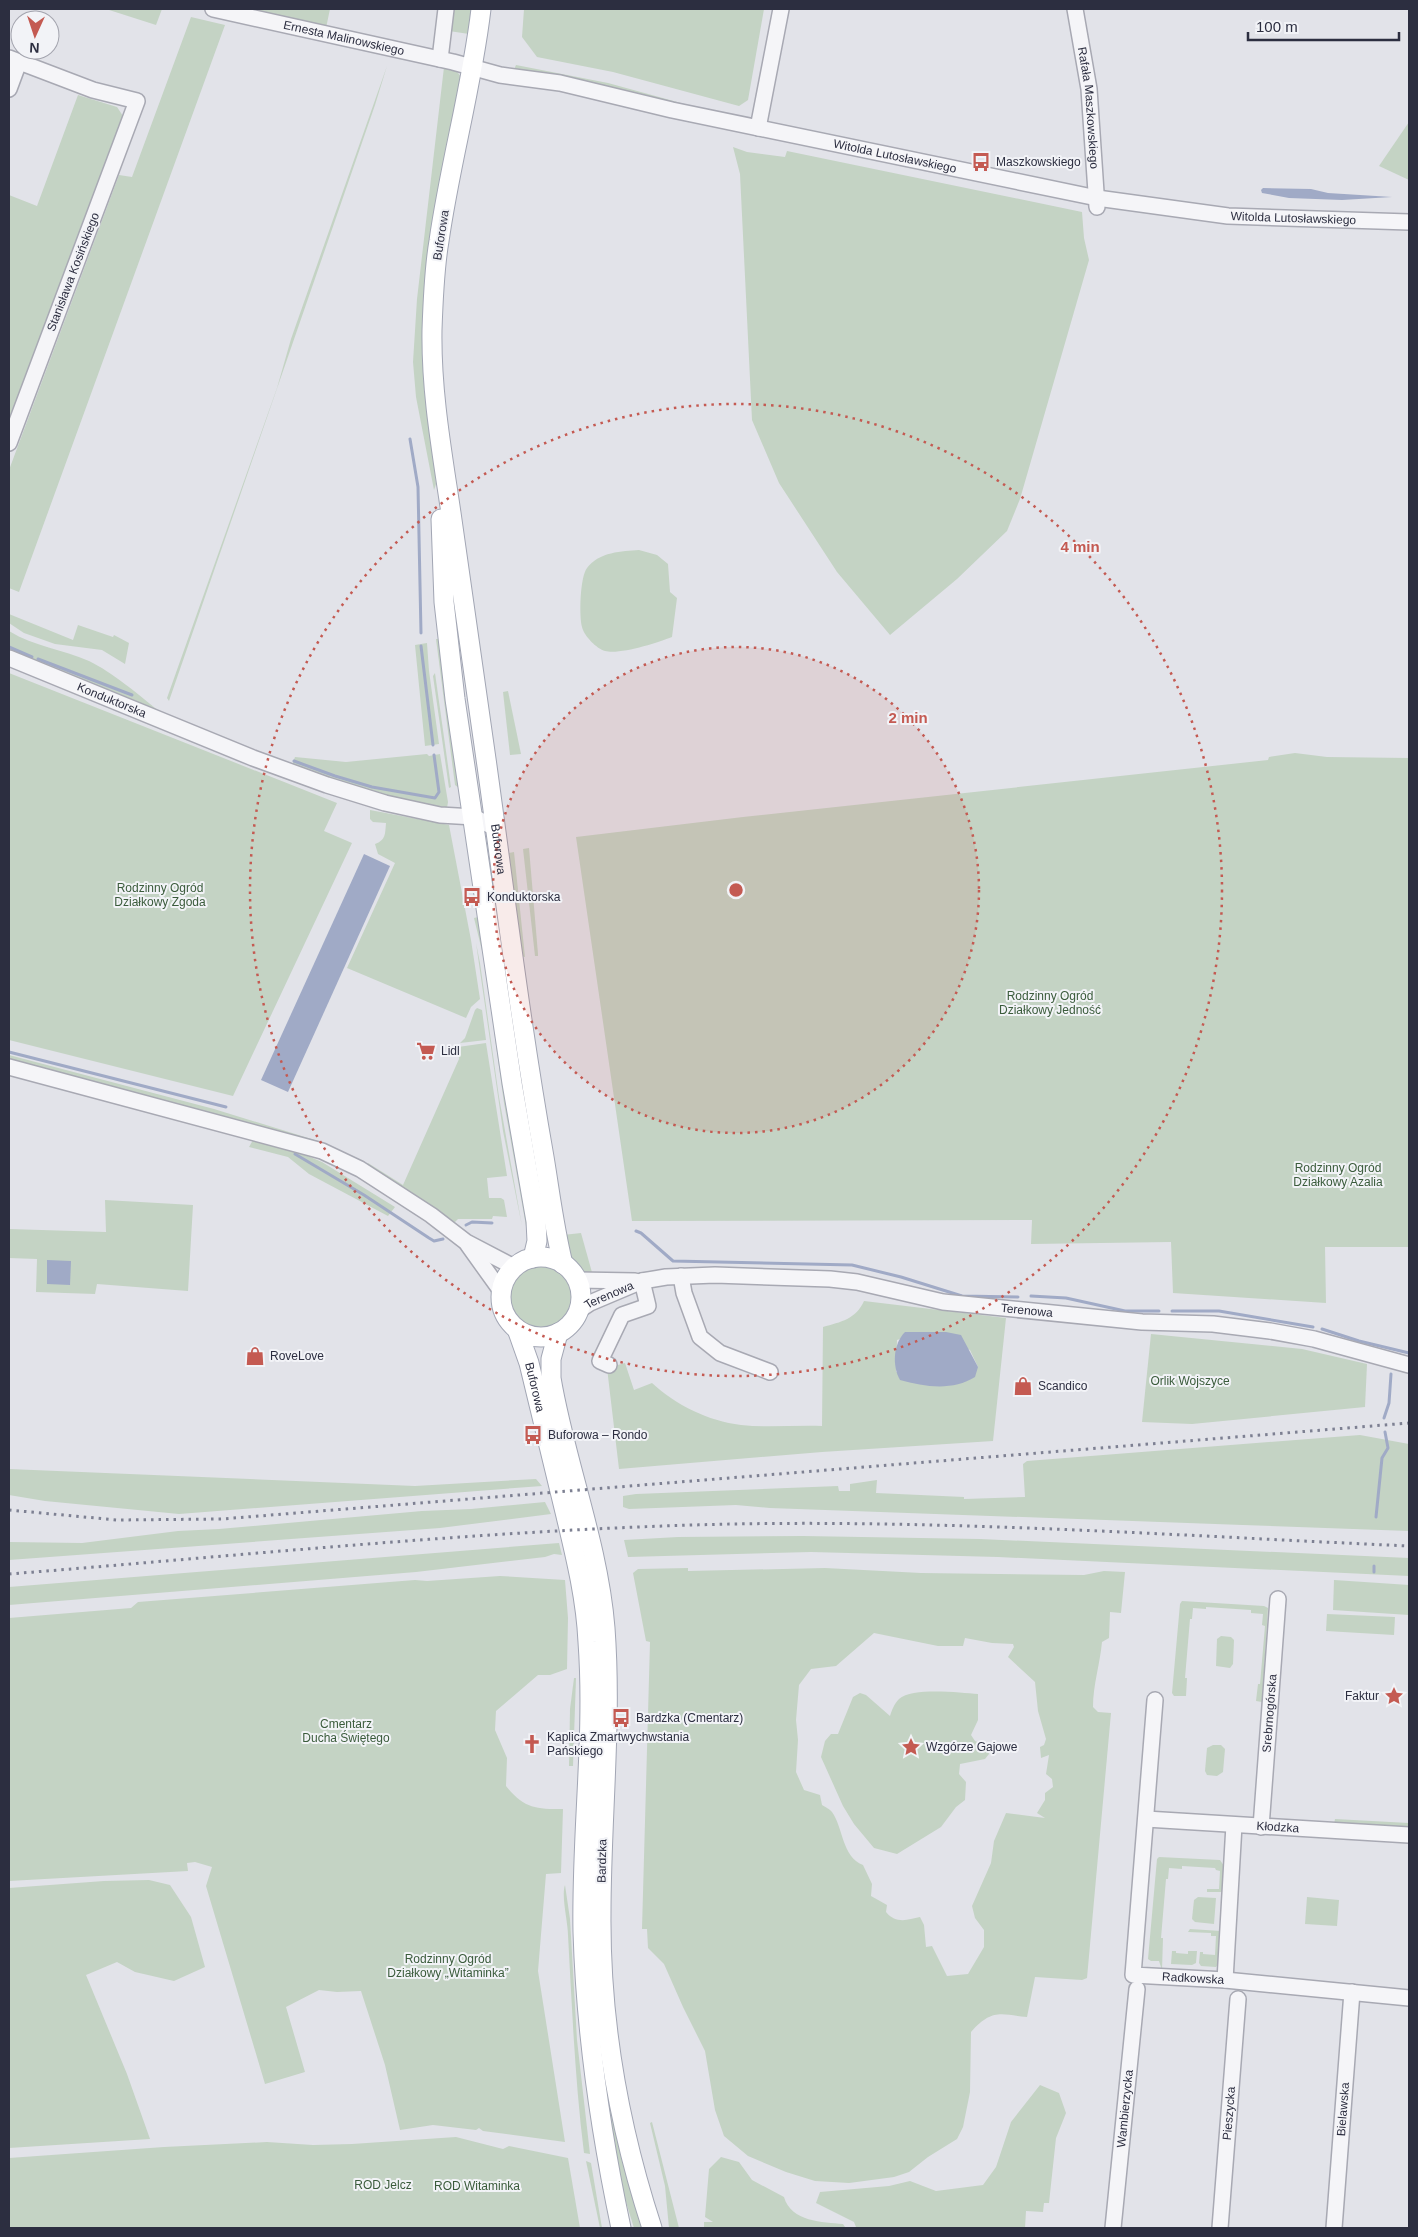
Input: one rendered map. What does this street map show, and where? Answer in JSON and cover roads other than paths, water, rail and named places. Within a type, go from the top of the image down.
[{"type":"main road","name":"Buforowa","points":[[481,9],[473,67],[445,205],[434,278],[433,364],[442,464],[451,512],[532,1093],[555,1233],[563,1264]]},
{"type":"main road","name":"Buforowa","points":[[442,464],[441,553],[454,699],[474,817],[512,1083],[536,1221],[537,1241],[533,1258]]},
{"type":"main road","points":[[533,1258],[548,1258],[563,1264],[577,1280],[581,1292],[578,1311],[573,1321],[558,1333],[545,1336],[533,1336],[517,1329],[505,1314],[501,1300],[504,1281],[514,1267],[533,1258]]},
{"type":"main road","name":"Buforowa","points":[[517,1329],[529,1362],[564,1505]]},
{"type":"main road","name":"Buforowa","points":[[558,1333],[551,1358],[551,1378],[578,1490]]},
{"type":"main road","name":"Bardzka","points":[[578,1490],[601,1595],[606,1655],[601,1915],[605,2007],[614,2074],[626,2135],[652,2228]]},
{"type":"main road","name":"Bardzka","points":[[564,1505],[584,1597],[589,1657],[583,1931],[592,2067],[605,2158],[621,2228]]},
{"type":"street","name":"Ernesta Malinowskiego","points":[[213,9],[473,67]]},
{"type":"street","points":[[440,59],[446,9]]},
{"type":"street","points":[[758,128],[781,9]]},
{"type":"street","name":"Rafała Maszkowskiego","points":[[1075,9],[1089,89],[1097,202]]},
{"type":"street","points":[[9,89],[14,60]]},
{"type":"street","name":"Stanisława Kosińskiego","points":[[9,443],[137,101],[93,90],[14,60]]},
{"type":"street","name":"Witolda Lutosławskiego","points":[[473,67],[506,76],[560,83],[1097,202],[1228,216],[1409,222]]},
{"type":"street","name":"Konduktorska","points":[[9,658],[253,758],[342,790],[385,803],[440,816],[474,817],[495,828]]},
{"type":"street","points":[[474,817],[491,802]]},
{"type":"street","points":[[9,1067],[322,1151],[352,1164],[404,1197],[466,1242],[514,1267]]},
{"type":"street","points":[[466,1242],[501,1291]]},
{"type":"street","name":"Terenowa","points":[[577,1280],[642,1281],[715,1274],[830,1279],[857,1282],[943,1302],[1142,1322],[1213,1324],[1262,1330],[1308,1338],[1409,1365]]},
{"type":"street","points":[[682,1276],[686,1299],[700,1337],[714,1350],[770,1372]]},
{"type":"street","points":[[609,1365],[600,1361],[622,1315],[648,1306],[642,1281]]},
{"type":"street","name":"Terenowa","points":[[578,1311],[590,1303],[642,1281]]},
{"type":"street","name":"Srebrnogórska","points":[[1261,1827],[1278,1599]]},
{"type":"street","points":[[1146,1819],[1155,1700]]},
{"type":"street","name":"Kłodzka","points":[[1146,1819],[1409,1836]]},
{"type":"street","name":"Radkowska","points":[[1146,1819],[1133,1975],[1225,1980],[1409,1998]]},
{"type":"street","points":[[1225,1980],[1234,1825]]},
{"type":"street","name":"Wambierzycka","points":[[1112,2228],[1137,1989]]},
{"type":"street","name":"Bielawska","points":[[1334,2228],[1352,1992]]},
{"type":"street","name":"Pieszycka","points":[[1220,2228],[1238,1999]]},
{"type":"water","points":[[1263,188],[1311,189],[1328,193],[1392,197],[1342,200],[1289,198],[1262,193],[1261,190]]},
{"type":"water","points":[[364,854],[390,866],[288,1092],[261,1080]]},
{"type":"water","points":[[47,1260],[71,1261],[70,1285],[47,1284]]},
{"type":"water","points":[[905,1332],[946,1332],[961,1335],[978,1367],[975,1377],[948,1386],[929,1386],[900,1380],[897,1374],[895,1355],[898,1343]]},
{"type":"waterway","points":[[410,439],[418,487],[421,633]]},
{"type":"waterway","points":[[421,646],[433,745]]},
{"type":"waterway","points":[[9,647],[32,657]]},
{"type":"waterway","points":[[38,659],[132,695]]},
{"type":"waterway","points":[[294,761],[372,787],[435,798],[439,792],[434,755]]},
{"type":"waterway","points":[[9,1052],[226,1107]]},
{"type":"waterway","points":[[295,1154],[364,1195],[434,1241],[443,1239]]},
{"type":"waterway","points":[[466,1225],[472,1222],[492,1223]]},
{"type":"waterway","points":[[636,1231],[641,1233],[673,1261],[852,1265],[901,1277],[962,1296],[1018,1297]]},
{"type":"waterway","points":[[1031,1296],[1066,1298],[1125,1311],[1159,1311]]},
{"type":"waterway","points":[[1172,1311],[1219,1311],[1313,1327]]},
{"type":"waterway","points":[[1322,1329],[1359,1341],[1409,1353]]},
{"type":"waterway","points":[[1384,1418],[1389,1403],[1391,1374]]},
{"type":"waterway","points":[[1376,1517],[1382,1458],[1388,1448],[1385,1432]]},
{"type":"waterway","points":[[1374,1566],[1374,1572]]},
{"type":"railway","points":[[9,1510],[117,1520],[222,1519],[1409,1423]]},
{"type":"railway","points":[[9,1574],[461,1537],[552,1531],[733,1524],[902,1524],[1409,1546]]},
{"type":"place","name":"Maszkowskiego","points":[[981,162]]},
{"type":"place","name":"Konduktorska","points":[[472,897]]},
{"type":"place","name":"Lidl","points":[[426,1051]]},
{"type":"place","name":"RoveLove","points":[[255,1356]]},
{"type":"place","name":"Scandico","points":[[1023,1386]]},
{"type":"place","name":"Buforowa – Rondo","points":[[533,1435]]},
{"type":"place","name":"Faktur","points":[[1394,1696]]},
{"type":"place","name":"Bardzka (Cmentarz)","points":[[621,1718]]},
{"type":"place","name":"Kaplica Zmartwychwstania Pańskiego","points":[[532,1744]]},
{"type":"place","name":"Wzgórze Gajowe","points":[[911,1747]]},
{"type":"park label","name":"Rodzinny Ogród Działkowy Zgoda","points":[[160,895]]},
{"type":"park label","name":"Rodzinny Ogród Działkowy Jedność","points":[[1050,1003]]},
{"type":"park label","name":"Rodzinny Ogród Działkowy Azalia","points":[[1338,1175]]},
{"type":"park label","name":"Orlik Wojszyce","points":[[1190,1381]]},
{"type":"park label","name":"Cmentarz Ducha Świętego","points":[[346,1731]]},
{"type":"park label","name":"Rodzinny Ogród Działkowy „Witaminka”","points":[[448,1966]]},
{"type":"park label","name":"ROD Jelcz","points":[[383,2185]]},
{"type":"park label","name":"ROD Witaminka","points":[[477,2186]]}]
